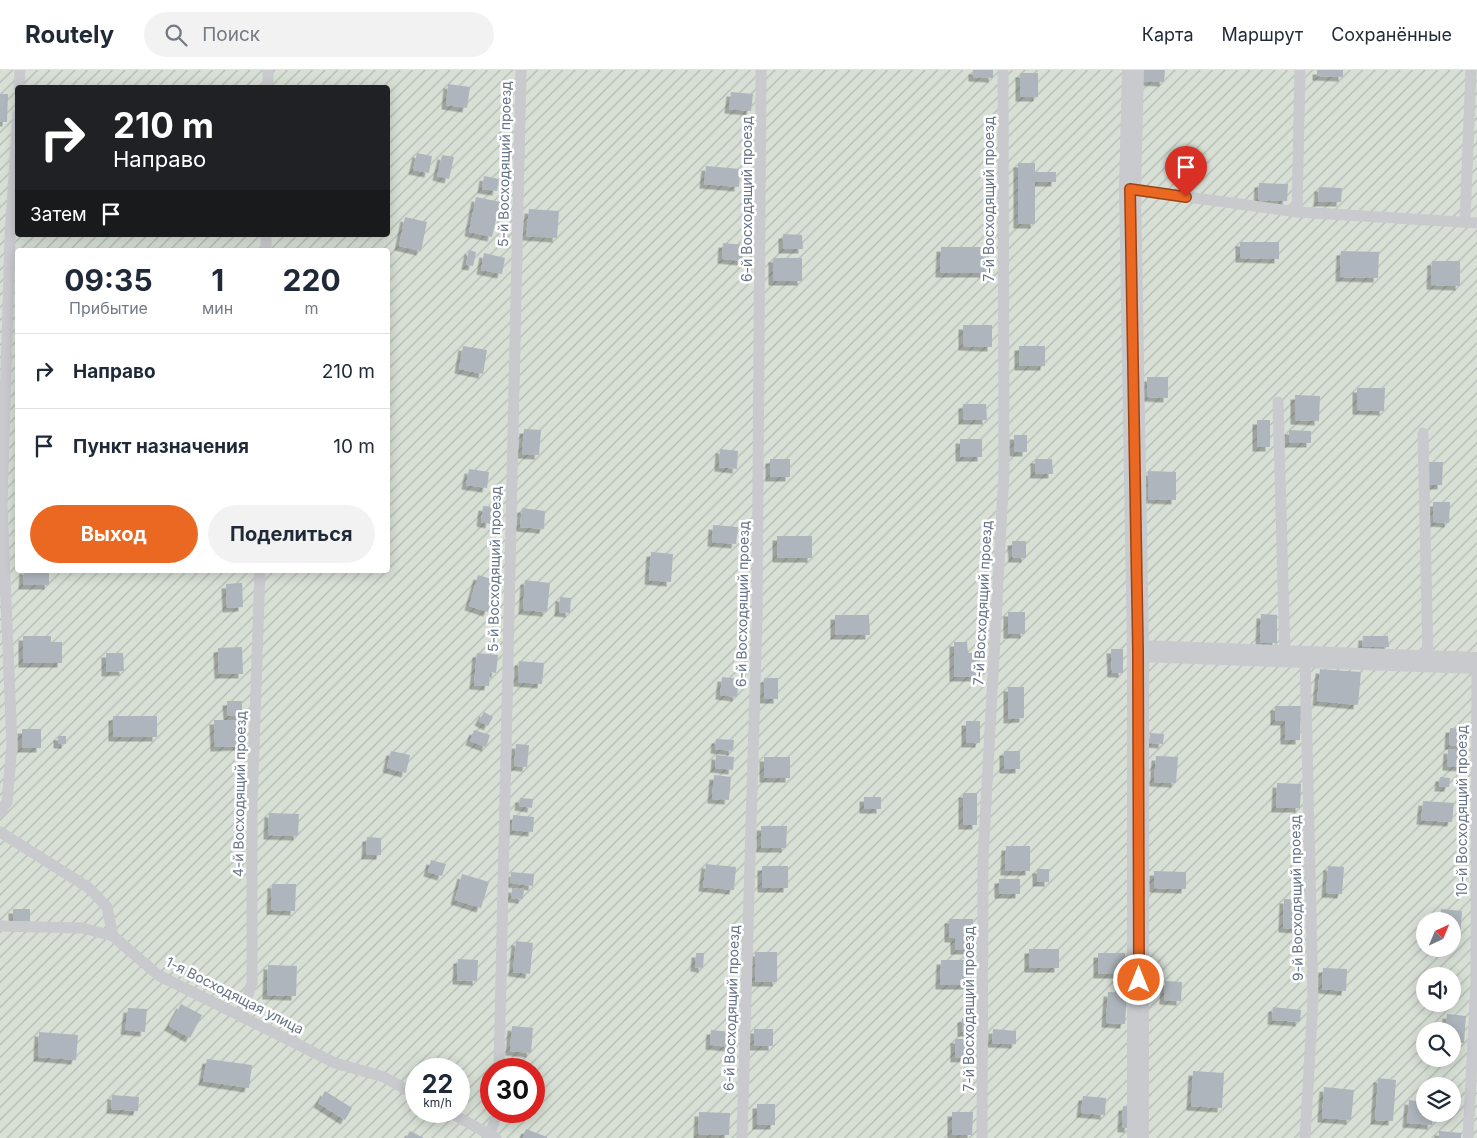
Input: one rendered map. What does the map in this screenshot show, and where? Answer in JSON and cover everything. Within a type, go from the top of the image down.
[{"type":"street","points":[[1133,70],[1130,189],[1138,651],[1138,1138]]},
{"type":"street","points":[[1138,651],[1477,663]]},
{"type":"lane","points":[[19,85],[20,70]]},
{"type":"lane","points":[[268,70],[268,85]]},
{"type":"lane","name":"5-й Восходящий проезд","points":[[499,1058],[521,70]]},
{"type":"lane","name":"6-й Восходящий проезд","points":[[742,1138],[757,618],[761,70]]},
{"type":"lane","name":"7-й Восходящий проезд","points":[[982,1138],[983,859],[1004,471],[1003,70]]},
{"type":"lane","points":[[1297,212],[1300,70]]},
{"type":"lane","points":[[1130,189],[1297,212],[1471,222],[1471,70]]},
{"type":"lane","points":[[0,812],[7,802],[12,744],[2,506],[10,236],[15,160]]},
{"type":"lane","name":"9-й Восходящий проезд","points":[[1278,402],[1295,657],[1312,1000],[1305,1138]]},
{"type":"lane","points":[[1423,433],[1428,662]]},
{"type":"lane","name":"4-й Восходящий проезд","points":[[241,1017],[252,982],[252,805],[260,573]]},
{"type":"lane","name":"10-й Восходящий проезд","points":[[1468,1138],[1476,984],[1477,663]]},
{"type":"lane","points":[[0,832],[89,888],[107,907],[113,936],[82,928],[0,926]]},
{"type":"lane","name":"1-я Восходящая улица","points":[[113,936],[158,975],[335,1063],[384,1077],[405,1089]]},
{"type":"lane","points":[[469,1123],[493,1136],[496,1123]]},
{"type":"shaded area","points":[[0,70],[1477,70],[1477,1138],[0,1138]]},
{"type":"building","points":[[973,70],[993,70],[993,78],[973,77]]},
{"type":"building","points":[[1142,70],[1165,70],[1164,82],[1142,81]]},
{"type":"building","points":[[1317,70],[1343,70],[1343,77],[1317,76]]},
{"type":"building","points":[[1020,73],[1038,73],[1038,97],[1020,97]]},
{"type":"building","points":[[448,84],[470,87],[467,108],[446,105]]},
{"type":"building","points":[[731,92],[753,94],[751,111],[729,109]]},
{"type":"building","points":[[0,94],[8,94],[7,122],[0,122]]},
{"type":"building","points":[[417,153],[432,156],[429,173],[413,170]]},
{"type":"building","points":[[442,155],[454,157],[449,179],[437,176]]},
{"type":"building","points":[[1018,163],[1035,163],[1035,172],[1056,172],[1056,182],[1035,182],[1035,224],[1018,224]]},
{"type":"building","points":[[706,166],[740,169],[739,187],[704,184]]},
{"type":"building","points":[[484,176],[499,179],[497,191],[482,189]]},
{"type":"building","points":[[1259,183],[1288,184],[1287,201],[1258,200]]},
{"type":"building","points":[[1319,187],[1342,188],[1341,202],[1318,202]]},
{"type":"building","points":[[476,197],[500,202],[492,237],[469,232]]},
{"type":"building","points":[[529,209],[559,211],[557,238],[526,236]]},
{"type":"building","points":[[405,217],[427,222],[421,251],[399,246]]},
{"type":"building","points":[[783,234],[802,235],[803,249],[783,249]]},
{"type":"building","points":[[1240,242],[1279,242],[1279,259],[1240,258]]},
{"type":"building","points":[[723,243],[744,245],[742,261],[722,259]]},
{"type":"building","points":[[941,247],[989,247],[989,273],[940,273]]},
{"type":"building","points":[[469,250],[476,252],[473,266],[466,265]]},
{"type":"building","points":[[1341,251],[1379,252],[1378,278],[1340,277]]},
{"type":"building","points":[[484,253],[505,258],[502,274],[481,270]]},
{"type":"building","points":[[773,258],[802,258],[802,281],[773,281]]},
{"type":"building","points":[[1432,261],[1460,261],[1460,286],[1431,285]]},
{"type":"building","points":[[963,325],[992,325],[992,347],[963,346]]},
{"type":"building","points":[[463,346],[487,350],[483,374],[459,369]]},
{"type":"building","points":[[1019,346],[1045,346],[1045,366],[1019,366]]},
{"type":"building","points":[[1147,377],[1168,377],[1168,398],[1147,397]]},
{"type":"building","points":[[1357,388],[1385,388],[1384,411],[1357,410]]},
{"type":"building","points":[[1295,395],[1320,396],[1319,421],[1295,420]]},
{"type":"building","points":[[963,404],[986,404],[987,420],[963,420]]},
{"type":"building","points":[[1257,420],[1270,420],[1270,447],[1257,447]]},
{"type":"building","points":[[524,429],[541,430],[539,455],[522,454]]},
{"type":"building","points":[[1289,430],[1311,431],[1311,443],[1289,443]]},
{"type":"building","points":[[1014,435],[1027,435],[1027,452],[1014,452]]},
{"type":"building","points":[[960,439],[982,439],[982,457],[960,457]]},
{"type":"building","points":[[720,449],[738,451],[737,469],[719,467]]},
{"type":"building","points":[[770,459],[790,459],[790,477],[770,477]]},
{"type":"building","points":[[1035,459],[1052,459],[1053,474],[1035,474]]},
{"type":"building","points":[[1429,462],[1443,462],[1442,485],[1428,485]]},
{"type":"building","points":[[469,469],[489,472],[487,488],[466,485]]},
{"type":"building","points":[[1148,471],[1176,472],[1176,500],[1148,499]]},
{"type":"building","points":[[1433,502],[1450,502],[1449,523],[1433,522]]},
{"type":"building","points":[[483,506],[492,507],[490,524],[481,522]]},
{"type":"building","points":[[522,508],[545,511],[544,529],[520,527]]},
{"type":"building","points":[[713,525],[738,527],[736,544],[712,542]]},
{"type":"building","points":[[777,536],[812,536],[812,558],[777,558]]},
{"type":"building","points":[[1012,541],[1026,541],[1026,558],[1013,558]]},
{"type":"building","points":[[651,552],[673,554],[671,582],[649,580]]},
{"type":"building","points":[[24,573],[49,573],[49,585],[23,585]]},
{"type":"building","points":[[478,575],[498,581],[488,612],[469,606]]},
{"type":"building","points":[[525,580],[550,583],[547,612],[523,610]]},
{"type":"building","points":[[242,583],[243,607],[227,608],[226,584]]},
{"type":"building","points":[[560,597],[571,598],[570,613],[559,612]]},
{"type":"building","points":[[1008,612],[1025,612],[1025,634],[1008,634]]},
{"type":"building","points":[[1261,614],[1277,615],[1277,643],[1260,643]]},
{"type":"building","points":[[835,615],[869,615],[870,635],[835,635]]},
{"type":"building","points":[[23,636],[51,636],[51,642],[62,642],[62,663],[23,663]]},
{"type":"building","points":[[1363,636],[1388,636],[1389,647],[1362,647]]},
{"type":"building","points":[[954,642],[967,642],[968,653],[980,653],[981,677],[954,677]]},
{"type":"building","points":[[242,647],[243,674],[219,674],[218,648]]},
{"type":"building","points":[[1111,649],[1123,649],[1123,673],[1112,673]]},
{"type":"building","points":[[106,653],[123,653],[124,671],[106,672]]},
{"type":"building","points":[[477,653],[498,655],[496,673],[490,672],[489,686],[474,685]]},
{"type":"building","points":[[519,661],[544,663],[542,684],[518,682]]},
{"type":"building","points":[[1320,669],[1361,672],[1358,705],[1317,701]]},
{"type":"building","points":[[722,677],[739,679],[737,697],[720,695]]},
{"type":"building","points":[[764,678],[778,678],[778,699],[764,699]]},
{"type":"building","points":[[1008,687],[1024,687],[1024,718],[1008,719]]},
{"type":"building","points":[[227,701],[242,701],[242,716],[228,716]]},
{"type":"building","points":[[1275,706],[1301,706],[1300,740],[1285,740],[1285,721],[1275,721]]},
{"type":"building","points":[[484,712],[493,717],[488,726],[479,721]]},
{"type":"building","points":[[113,716],[157,716],[157,737],[113,737]]},
{"type":"building","points":[[214,720],[242,720],[242,746],[215,747]]},
{"type":"building","points":[[966,721],[980,721],[980,743],[966,743]]},
{"type":"building","points":[[1450,728],[1467,729],[1466,747],[1449,745]]},
{"type":"building","points":[[22,729],[41,729],[41,748],[22,748]]},
{"type":"building","points":[[474,730],[490,735],[486,747],[470,741]]},
{"type":"building","points":[[1150,733],[1164,734],[1163,744],[1149,743]]},
{"type":"building","points":[[58,736],[66,736],[66,744],[58,744]]},
{"type":"building","points":[[716,739],[734,740],[733,751],[715,749]]},
{"type":"building","points":[[516,744],[529,745],[527,767],[514,766]]},
{"type":"building","points":[[1448,749],[1467,751],[1466,767],[1447,766]]},
{"type":"building","points":[[391,751],[410,755],[406,773],[387,768]]},
{"type":"building","points":[[1004,751],[1020,751],[1020,769],[1004,769]]},
{"type":"building","points":[[716,755],[734,757],[733,770],[715,768]]},
{"type":"building","points":[[1156,756],[1178,757],[1176,783],[1154,782]]},
{"type":"building","points":[[764,757],[790,757],[790,778],[764,778]]},
{"type":"building","points":[[714,775],[731,777],[729,800],[712,799]]},
{"type":"building","points":[[1440,777],[1450,778],[1449,787],[1439,787]]},
{"type":"building","points":[[1277,783],[1301,784],[1300,808],[1276,808]]},
{"type":"building","points":[[963,793],[977,793],[977,825],[963,825]]},
{"type":"building","points":[[864,797],[881,797],[881,809],[864,809]]},
{"type":"building","points":[[520,798],[533,799],[532,808],[519,806]]},
{"type":"building","points":[[1423,801],[1454,803],[1452,822],[1421,820]]},
{"type":"building","points":[[269,813],[299,814],[298,836],[268,835]]},
{"type":"building","points":[[513,815],[534,817],[533,832],[512,830]]},
{"type":"building","points":[[761,826],[787,826],[786,848],[761,848]]},
{"type":"building","points":[[367,837],[381,838],[381,855],[366,855]]},
{"type":"building","points":[[1006,846],[1030,846],[1030,871],[1005,871]]},
{"type":"building","points":[[431,860],[446,864],[442,876],[428,872]]},
{"type":"building","points":[[706,864],[736,867],[734,890],[703,887]]},
{"type":"building","points":[[762,866],[788,866],[788,888],[762,888]]},
{"type":"building","points":[[1328,866],[1344,867],[1342,894],[1326,893]]},
{"type":"building","points":[[1037,869],[1049,869],[1049,882],[1037,882]]},
{"type":"building","points":[[1154,871],[1186,872],[1186,889],[1154,888]]},
{"type":"building","points":[[511,872],[534,874],[533,886],[510,883]]},
{"type":"building","points":[[462,874],[489,882],[481,908],[455,900]]},
{"type":"building","points":[[999,879],[1020,879],[1020,894],[999,894]]},
{"type":"building","points":[[272,884],[296,884],[295,911],[271,910]]},
{"type":"building","points":[[512,888],[524,889],[523,899],[511,898]]},
{"type":"building","points":[[1284,899],[1304,900],[1302,929],[1283,928]]},
{"type":"building","points":[[13,909],[30,909],[30,922],[13,922]]},
{"type":"building","points":[[1441,909],[1462,911],[1461,924],[1461,912],[1441,912]]},
{"type":"building","points":[[949,919],[973,919],[973,950],[955,950],[955,938],[949,938]]},
{"type":"building","points":[[516,941],[533,943],[530,974],[513,972]]},
{"type":"building","points":[[1029,949],[1059,949],[1059,968],[1029,968]]},
{"type":"building","points":[[755,952],[777,952],[777,982],[755,982]]},
{"type":"building","points":[[696,953],[704,953],[703,968],[695,967]]},
{"type":"building","points":[[1098,953],[1125,953],[1125,974],[1098,974]]},
{"type":"building","points":[[458,959],[478,960],[477,981],[457,980]]},
{"type":"building","points":[[941,960],[972,960],[972,985],[940,985]]},
{"type":"building","points":[[268,965],[297,966],[296,996],[267,995]]},
{"type":"building","points":[[1323,968],[1347,969],[1346,991],[1322,989]]},
{"type":"building","points":[[1165,981],[1182,982],[1181,1001],[1164,1000]]},
{"type":"building","points":[[1108,992],[1127,993],[1125,1024],[1106,1023]]},
{"type":"building","points":[[181,1004],[202,1015],[190,1038],[169,1026]]},
{"type":"building","points":[[1273,1007],[1301,1010],[1300,1022],[1272,1020]]},
{"type":"building","points":[[128,1008],[147,1009],[145,1032],[125,1030]]},
{"type":"building","points":[[1447,1014],[1466,1016],[1464,1043],[1461,1043],[1461,1022],[1446,1022]]},
{"type":"building","points":[[962,1018],[972,1018],[972,1032],[962,1032]]},
{"type":"building","points":[[512,1026],[533,1028],[531,1053],[510,1051]]},
{"type":"building","points":[[754,1029],[773,1029],[773,1046],[754,1046]]},
{"type":"building","points":[[993,1029],[1016,1031],[1016,1044],[992,1043]]},
{"type":"building","points":[[711,1030],[731,1032],[730,1047],[710,1045]]},
{"type":"building","points":[[39,1032],[78,1035],[76,1060],[38,1057]]},
{"type":"building","points":[[955,1039],[974,1039],[974,1057],[955,1058]]},
{"type":"building","points":[[207,1059],[252,1065],[249,1088],[203,1081]]},
{"type":"building","points":[[1193,1071],[1224,1073],[1222,1108],[1191,1106]]},
{"type":"building","points":[[1378,1078],[1396,1080],[1393,1121],[1375,1120]]},
{"type":"building","points":[[1324,1087],[1354,1090],[1351,1120],[1322,1118]]},
{"type":"building","points":[[325,1091],[352,1108],[345,1120],[318,1103]]},
{"type":"building","points":[[112,1095],[139,1097],[138,1111],[111,1109]]},
{"type":"building","points":[[1083,1096],[1106,1098],[1105,1115],[1081,1113]]},
{"type":"building","points":[[1409,1100],[1416,1101],[1416,1122],[1432,1122],[1432,1125],[1407,1123]]},
{"type":"building","points":[[757,1104],[775,1104],[775,1125],[757,1125]]},
{"type":"building","points":[[1123,1106],[1131,1107],[1129,1128],[1122,1128]]},
{"type":"building","points":[[699,1112],[730,1113],[729,1135],[698,1134]]},
{"type":"building","points":[[952,1112],[973,1112],[972,1135],[952,1135]]},
{"type":"building","points":[[526,1129],[547,1137],[547,1138],[523,1138]]},
{"type":"building","points":[[410,1131],[424,1138],[406,1138]]},
{"type":"building","points":[[1439,1131],[1461,1133],[1461,1138],[1439,1138]]},
{"type":"route","points":[[1139,980],[1138,651],[1130,189],[1186,197]]}]
